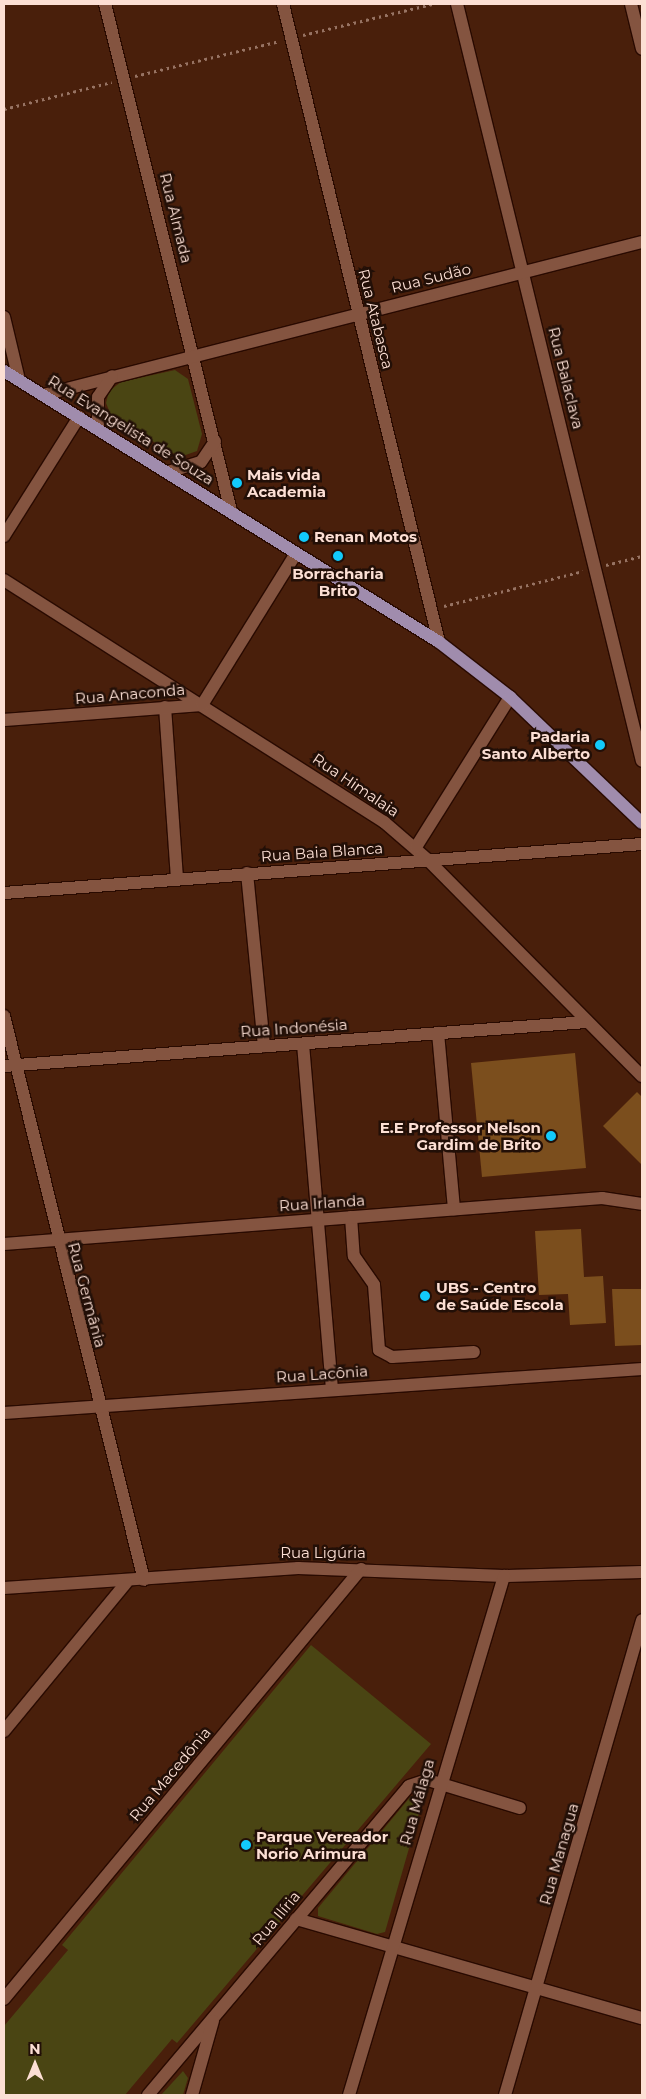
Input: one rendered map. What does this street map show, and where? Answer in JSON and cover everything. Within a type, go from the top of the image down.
[{"type":"main road","name":"Rua Evangelista de Souza","points":[[4,370],[231,511],[295,555],[440,642],[510,696],[642,823]]},
{"type":"street","name":"Rua Almada","points":[[105,4],[194,354],[231,511]]},
{"type":"street","name":"Rua Atabasca","points":[[283,4],[357,313],[440,642]]},
{"type":"street","name":"Rua Balaclava","points":[[456,4],[524,272],[642,761]]},
{"type":"street","points":[[631,4],[642,49]]},
{"type":"street","name":"Rua Sudão","points":[[43,395],[194,354],[642,242]]},
{"type":"street","points":[[4,316],[6,343],[20,380]]},
{"type":"street","points":[[98,428],[98,397],[112,376]]},
{"type":"street","points":[[4,536],[79,417]]},
{"type":"street","points":[[168,472],[201,462],[215,441]]},
{"type":"street","name":"Rua Anaconda","points":[[4,720],[202,705],[295,555]]},
{"type":"street","name":"Rua Himalaia","points":[[4,580],[349,798],[416,848],[642,1076]]},
{"type":"street","points":[[416,848],[510,696]]},
{"type":"street","points":[[165,707],[177,879]]},
{"type":"street","name":"Rua Baia Blanca","points":[[4,893],[642,844]]},
{"type":"street","points":[[247,873],[264,1046]]},
{"type":"street","name":"Rua Germânia","points":[[4,1016],[17,1065],[56,1240],[144,1580]]},
{"type":"street","name":"Rua Indonésia","points":[[4,1066],[588,1022]]},
{"type":"street","points":[[438,1033],[454,1209]]},
{"type":"street","points":[[303,1044],[332,1389]]},
{"type":"street","name":"Rua Irlanda","points":[[4,1244],[602,1198],[642,1204]]},
{"type":"street","points":[[351,1217],[354,1256],[374,1284],[379,1350],[392,1357],[474,1352]]},
{"type":"street","name":"Rua Lacônia","points":[[4,1413],[642,1369]]},
{"type":"street","name":"Rua Ligúria","points":[[4,1588],[126,1583],[298,1568],[504,1576],[642,1572]]},
{"type":"street","name":"Rua Macedônia","points":[[4,1999],[361,1570]]},
{"type":"street","name":"Rua Málaga","points":[[349,2095],[440,1783],[504,1576]]},
{"type":"street","points":[[4,1731],[126,1583]]},
{"type":"street","name":"Rua Managua","points":[[505,2095],[642,1620]]},
{"type":"street","name":"Rua Ilíria","points":[[148,2095],[409,1786],[421,1780],[440,1783],[520,1808]]},
{"type":"street","points":[[296,1919],[536,1986],[642,2018]]},
{"type":"street","points":[[192,2095],[214,2017]]},
{"type":"path","points":[[4,109],[432,4]]},
{"type":"path","points":[[431,609],[642,556]]},
{"type":"shaded area","points":[[175,370],[188,379],[202,434],[197,451],[180,457],[112,418],[106,403],[109,391],[121,382]]},
{"type":"shaded area","name":"Parque Vereador Norio Arimura","points":[[311,1645],[431,1744],[177,2043],[172,2039],[125,2095],[4,2095],[4,2026],[68,1950],[62,1945]]},
{"type":"shaded area","name":"Parque Vereador Norio Arimura","points":[[418,1795],[422,1803],[385,1932],[377,1934],[318,1916],[318,1908],[411,1796]]},
{"type":"shaded area","points":[[183,2071],[188,2078],[183,2095],[161,2095]]},
{"type":"building","points":[[575,1053],[586,1168],[482,1177],[471,1063]]},
{"type":"building","points":[[637,1092],[642,1097],[642,1165],[603,1126]]},
{"type":"building","points":[[581,1229],[584,1277],[603,1276],[606,1323],[570,1325],[568,1294],[539,1295],[535,1231]]},
{"type":"building","points":[[612,1289],[642,1289],[642,1345],[615,1346]]},
{"type":"place","name":"Mais vida Academia","points":[[237,483]]},
{"type":"place","name":"Renan Motos","points":[[304,537]]},
{"type":"place","name":"Borracharia Brito","points":[[338,556]]},
{"type":"place","name":"Padaria Santo Alberto","points":[[600,745]]},
{"type":"place","name":"E.E Professor Nelson Gardim de Brito","points":[[551,1136]]},
{"type":"place","name":"UBS - Centro de Saúde Escola","points":[[425,1296]]},
{"type":"place","name":"Parque Vereador Norio Arimura","points":[[246,1845]]}]
